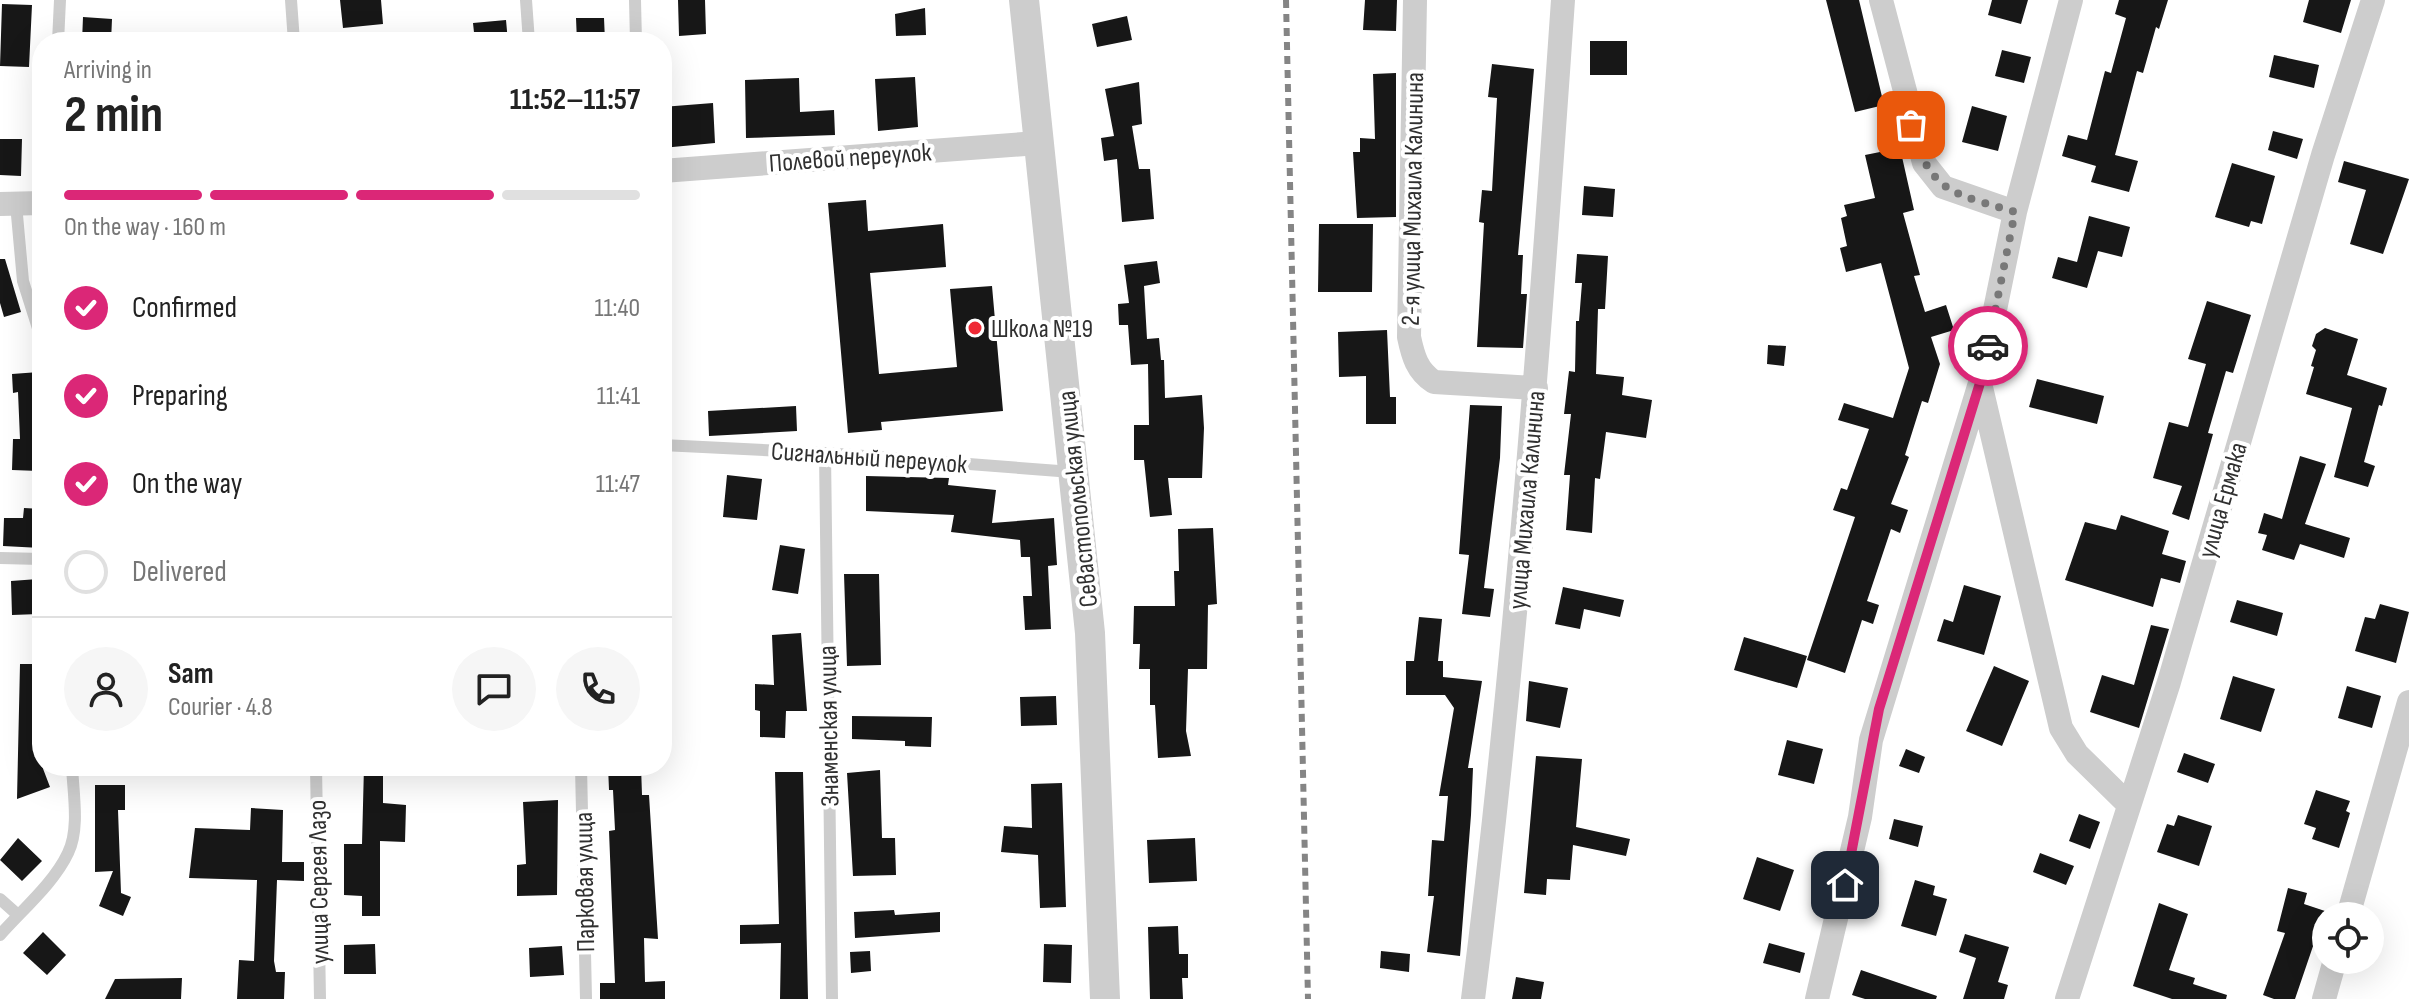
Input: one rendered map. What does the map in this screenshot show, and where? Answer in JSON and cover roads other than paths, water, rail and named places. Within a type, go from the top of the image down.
[{"type":"street","name":"Севастопольская улица","points":[[1024,0],[1090,633],[1105,999]]},
{"type":"street","name":"2-я улица Михаила Калинина","points":[[1415,0],[1409,337],[1413,355],[1425,376],[1434,382],[1536,388]]},
{"type":"street","name":"улица Михаила Калинина","points":[[1473,999],[1500,789],[1536,388],[1563,0]]},
{"type":"street","points":[[1881,0],[1924,163],[1943,187],[2015,212]]},
{"type":"street","points":[[1817,999],[1860,817],[1866,762],[1879,709],[1980,383],[2015,212],[2071,0]]},
{"type":"street","name":"улица Ермака","points":[[2067,999],[2169,682],[2323,155],[2373,0]]},
{"type":"street","name":"Полевой переулок","points":[[672,170],[1038,143]]},
{"type":"street","points":[[8,204],[32,203]]},
{"type":"street","points":[[1980,383],[2061,728],[2077,754],[2128,804]]},
{"type":"street","points":[[2352,902],[2409,702]]},
{"type":"street","points":[[2324,999],[2331,974]]},
{"type":"lane","points":[[58,32],[60,0]]},
{"type":"lane","points":[[291,0],[293,32]]},
{"type":"lane","points":[[526,0],[528,32]]},
{"type":"lane","points":[[635,0],[636,32]]},
{"type":"lane","points":[[8,204],[23,281],[32,309]]},
{"type":"lane","name":"Сигнальный переулок","points":[[672,445],[825,453],[1075,472]]},
{"type":"lane","name":"Знаменская улица","points":[[825,453],[832,999]]},
{"type":"lane","points":[[0,558],[32,559]]},
{"type":"lane","points":[[0,935],[69,851],[74,827],[72,776]]},
{"type":"lane","name":"улица Сергея Лазо","points":[[316,776],[320,999]]},
{"type":"lane","name":"Парковая улица","points":[[581,776],[586,999]]},
{"type":"lane","points":[[0,899],[18,915]]},
{"type":"railway","points":[[1286,0],[1308,999]]},
{"type":"place","name":"Школа №19","points":[[975,328]]}]
